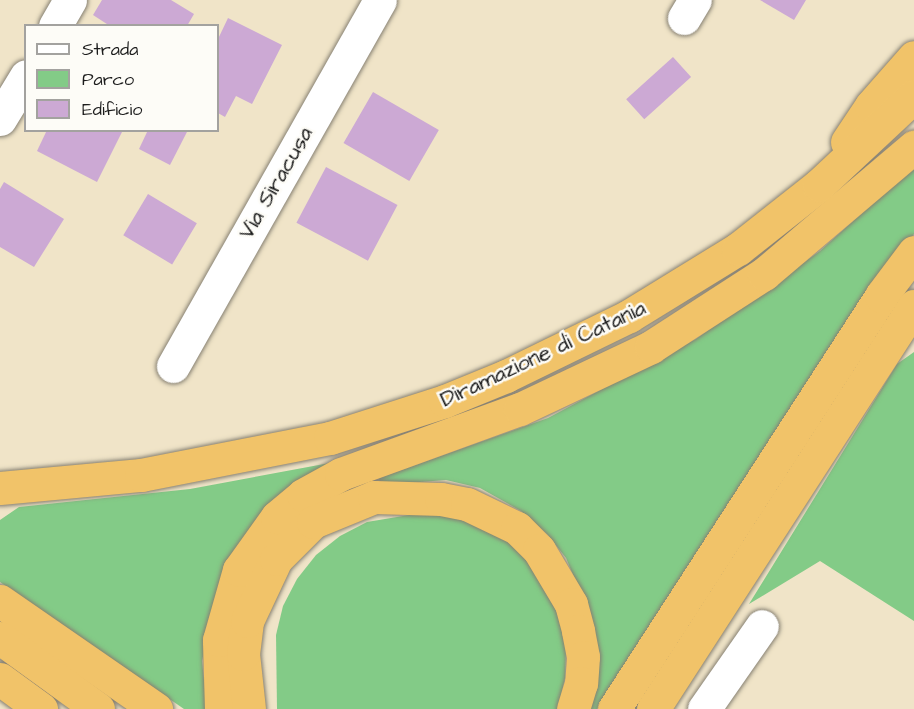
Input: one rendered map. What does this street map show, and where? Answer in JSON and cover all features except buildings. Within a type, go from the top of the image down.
[{"type":"highway","points":[[819,184],[871,106],[914,57]]},
{"type":"highway","name":"Diramazione di Catania","points":[[0,488],[141,475],[222,461],[330,438],[445,401],[573,345],[687,283],[776,221],[914,96]]},
{"type":"highway","points":[[221,709],[219,640],[239,570],[278,517],[303,495],[341,474],[520,409],[651,347],[764,274],[914,147]]},
{"type":"highway","points":[[614,709],[881,296],[914,252]]},
{"type":"highway","points":[[653,709],[914,306]]},
{"type":"highway","points":[[249,709],[243,654],[247,621],[276,559],[313,522],[374,497],[441,499],[467,504],[517,528],[539,550],[571,604],[578,631],[583,657],[581,683],[573,709]]},
{"type":"highway","points":[[0,601],[156,709]]},
{"type":"highway","points":[[0,638],[98,709]]},
{"type":"highway","points":[[0,679],[41,709]]},
{"type":"street","points":[[56,24],[70,0]]},
{"type":"street","name":"Via Siracusa","points":[[172,366],[380,0]]},
{"type":"street","points":[[0,119],[24,79]]},
{"type":"street","points":[[704,709],[762,626]]},
{"type":"green space","points":[[914,166],[914,234],[837,337],[597,709],[590,709],[587,608],[566,558],[548,535],[521,511],[480,488],[446,480],[380,485],[379,478],[548,418],[696,339],[820,251]]},
{"type":"green space","points":[[914,352],[914,621],[820,561],[749,604],[897,364]]},
{"type":"green space","points":[[335,462],[208,631],[202,661],[207,709],[184,709],[0,582],[0,520],[19,507],[190,489]]},
{"type":"green space","points":[[427,512],[456,517],[485,527],[510,543],[532,565],[560,618],[566,648],[565,678],[558,709],[277,709],[276,635],[283,606],[297,579],[316,555],[340,536],[367,522]]}]
